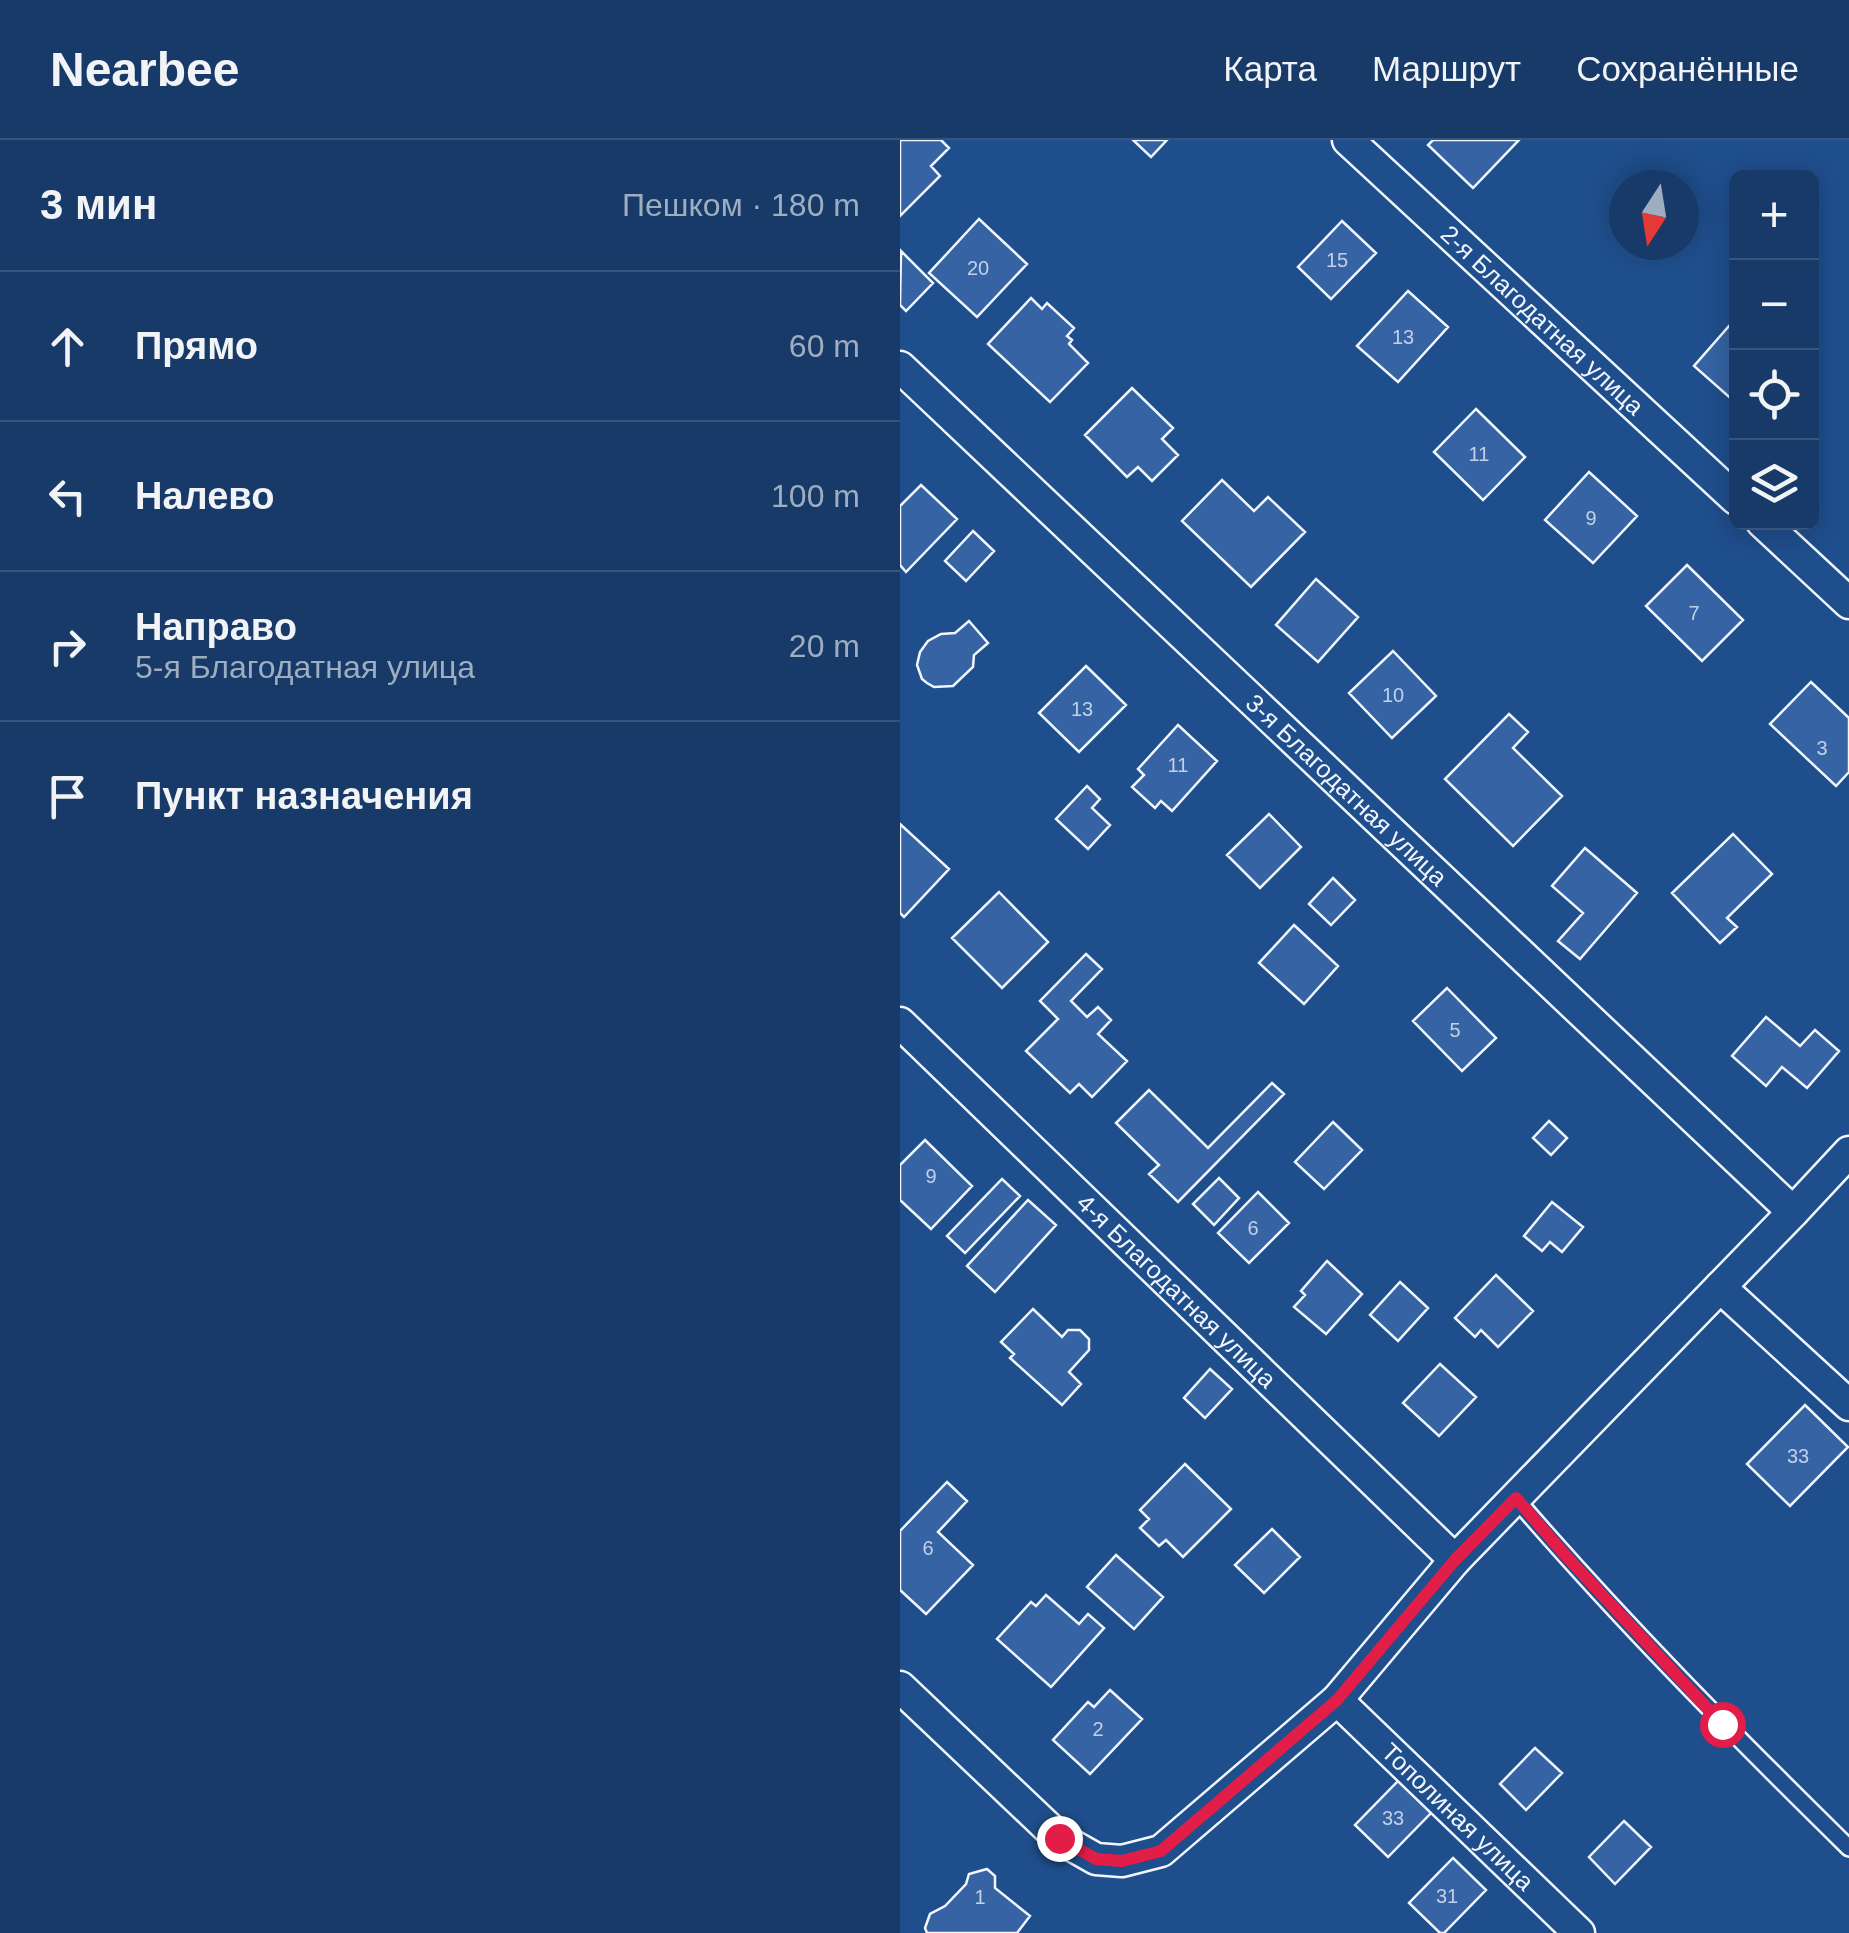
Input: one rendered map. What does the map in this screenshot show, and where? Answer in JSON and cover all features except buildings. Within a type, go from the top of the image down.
[{"type":"street","name":"2-я Благодатная улица","points":[[1348,140],[1729,493]]},
{"type":"street","name":"3-я Благодатная улица","points":[[900,367],[1793,1212]]},
{"type":"street","points":[[1771,530],[1849,603]]},
{"type":"street","name":"4-я Благодатная улица","points":[[900,1023],[1455,1560]]},
{"type":"street","points":[[900,1687],[1059,1838],[1096,1859],[1122,1861],[1161,1851],[1337,1700],[1455,1560],[1849,1152]]},
{"type":"street","points":[[1720,1287],[1849,1405]]},
{"type":"street","name":"Тополиная улица","points":[[1337,1700],[1579,1933]]},
{"type":"lane","points":[[1516,1498],[1722,1724],[1849,1848]]},
{"type":"route","points":[[1059,1838],[1096,1859],[1122,1861],[1161,1851],[1337,1700],[1455,1560],[1516,1498],[1722,1724]]}]
